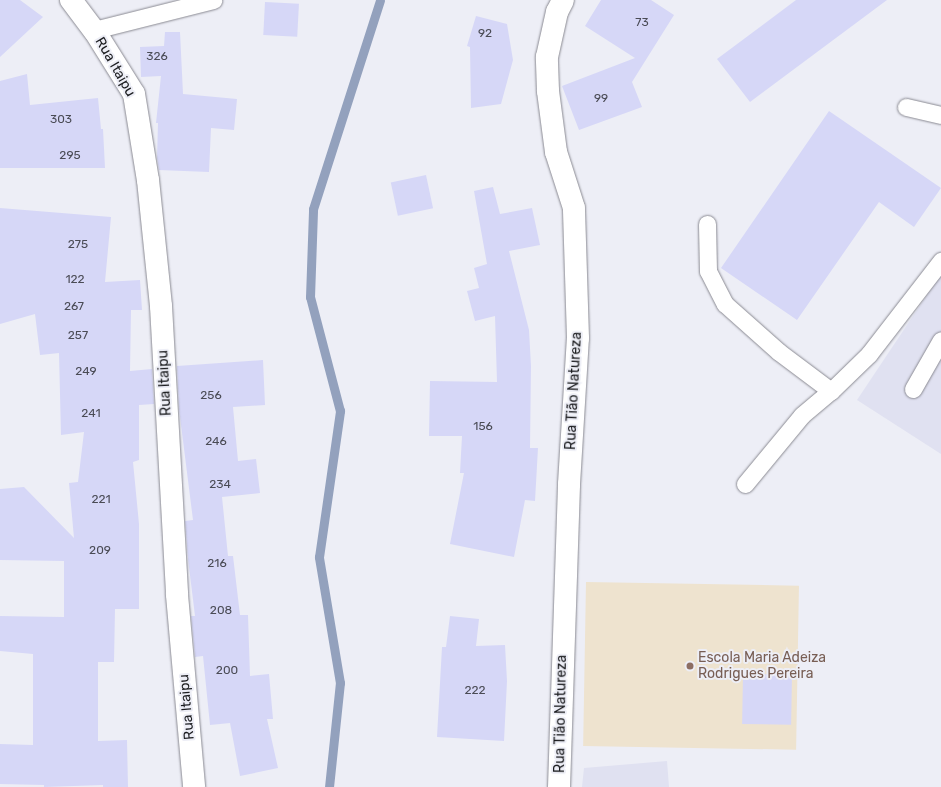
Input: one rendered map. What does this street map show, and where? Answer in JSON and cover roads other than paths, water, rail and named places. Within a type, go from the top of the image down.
[{"type":"street","name":"Rua Itaipu","points":[[71,0],[94,30],[134,94],[148,180],[161,306],[177,595],[194,787]]},
{"type":"street","name":"Rua Tião Natureza","points":[[559,787],[569,484],[578,338],[574,208],[556,152],[548,91],[547,57],[557,12],[563,0]]},
{"type":"lane","points":[[94,30],[213,0]]},
{"type":"lane","points":[[906,107],[941,115]]},
{"type":"lane","points":[[707,224],[708,271],[725,304],[779,352],[831,391]]},
{"type":"lane","points":[[745,484],[802,415],[831,391],[869,354],[941,262]]},
{"type":"lane","points":[[913,389],[941,340]]},
{"type":"waterway","points":[[329,787],[340,683],[319,557],[340,411],[310,297],[313,209],[380,0]]},
{"type":"place","name":"Escola Maria Adeiza Rodrigues Pereira","points":[[690,666]]}]
